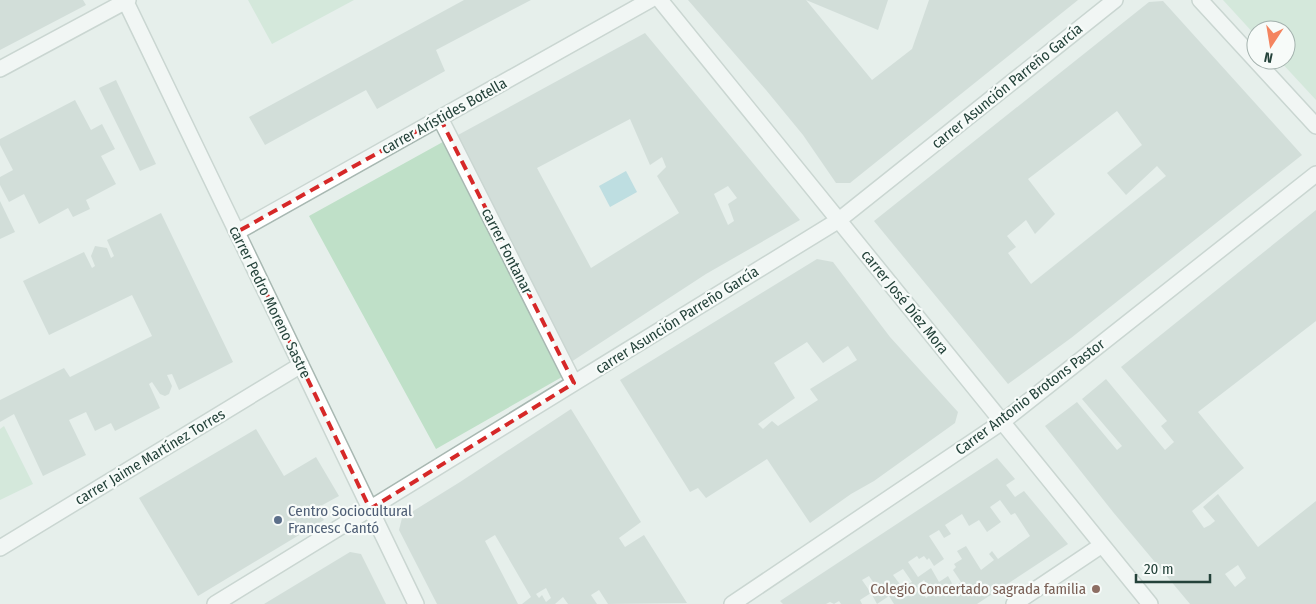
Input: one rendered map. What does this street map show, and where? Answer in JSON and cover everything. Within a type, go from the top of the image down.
[{"type":"street","points":[[0,69],[126,0]]},
{"type":"street","name":"carrer Pedro Moreno Sastre","points":[[126,0],[416,604]]},
{"type":"street","name":"carrer Arístides Botella","points":[[237,232],[650,0]]},
{"type":"street","name":"carrer José Díez Mora","points":[[660,0],[1150,604]]},
{"type":"street","name":"carrer Asunción Parreño García","points":[[215,604],[839,220],[1115,0]]},
{"type":"street","points":[[1200,0],[1316,126]]},
{"type":"street","name":"carrer Fontanar","points":[[440,118],[574,383]]},
{"type":"street","name":"Carrer Antonio Brotons Pastor","points":[[732,604],[750,599],[1002,422],[1316,174]]},
{"type":"street","name":"carrer Jaime Martínez Torres","points":[[0,548],[301,365]]},
{"type":"street","points":[[1014,604],[1102,545]]},
{"type":"highlighted area","points":[[440,118],[574,383],[370,509],[237,232]]},
{"type":"green space","points":[[248,0],[354,0],[272,44]]},
{"type":"green space","points":[[1223,0],[1316,0],[1316,100],[1288,70],[1296,70],[1296,20],[1246,20],[1246,25]]},
{"type":"green space","points":[[450,138],[569,373],[436,449],[309,216]]},
{"type":"green space","points":[[4,426],[33,484],[0,500],[0,429]]},
{"type":"water","points":[[626,171],[637,192],[610,207],[599,186]]},
{"type":"building","points":[[0,0],[83,0],[86,5],[0,50]]},
{"type":"building","points":[[464,0],[531,0],[436,50],[445,71],[377,109],[366,90],[265,145],[249,117]]},
{"type":"building","points":[[688,0],[806,0],[872,80],[912,49],[929,0],[1078,0],[850,183],[836,183],[803,135]]},
{"type":"building","points":[[806,0],[888,0],[878,30]]},
{"type":"building","points":[[1163,1],[1302,155],[1071,338],[1008,384],[874,221],[1149,2]],"holes":[[[1117,111],[1142,145],[1107,173],[1126,195],[1157,166],[1166,176],[1031,284],[1008,253],[1016,247],[1007,236],[1026,220],[1035,234],[1055,214],[1028,179]]]},
{"type":"building","points":[[645,33],[800,220],[706,274],[571,362],[458,135]],"holes":[[[630,119],[650,165],[662,157],[666,167],[657,176],[679,213],[591,268],[537,168]],[[728,186],[737,198],[728,204],[734,221],[728,225],[714,194]]]},
{"type":"building","points":[[116,80],[156,164],[140,171],[99,88]]},
{"type":"building","points":[[75,100],[91,130],[102,124],[115,149],[101,156],[116,184],[86,200],[90,209],[73,217],[68,208],[39,224],[24,194],[9,202],[0,185],[0,177],[13,170],[0,145],[0,139]]},
{"type":"building","points":[[0,201],[15,232],[0,239]]},
{"type":"building","points":[[1316,210],[1316,321],[1198,412],[1244,468],[1192,511],[1204,528],[1210,525],[1215,521],[1203,507],[1218,494],[1258,547],[1316,501],[1316,604],[1190,604],[1113,512],[1045,426],[1077,402],[1117,450],[1122,446],[1082,399],[1106,379],[1165,450],[1174,442],[1161,426],[1167,421],[1121,367]],"holes":[[[1238,565],[1246,578],[1235,587],[1225,574]]]},
{"type":"building","points":[[161,213],[233,362],[179,390],[172,374],[167,375],[172,386],[169,394],[165,396],[160,394],[152,382],[149,384],[160,408],[115,431],[111,423],[95,431],[86,412],[69,420],[86,455],[43,476],[14,414],[0,422],[0,400],[64,368],[70,377],[152,336],[132,295],[49,335],[23,281],[84,252],[92,268],[95,266],[91,256],[95,246],[107,248],[111,258],[114,256],[107,240]]},
{"type":"building","points":[[817,259],[833,262],[890,337],[958,412],[955,423],[874,481],[851,494],[810,523],[767,459],[706,498],[698,488],[690,492],[620,380]],"holes":[[[807,342],[823,363],[848,346],[857,360],[810,389],[818,400],[778,426],[772,421],[763,429],[758,424],[795,398],[774,363]]]},
{"type":"building","points":[[571,409],[641,522],[619,538],[625,547],[644,535],[687,603],[608,604],[599,590],[591,595],[597,604],[568,604],[563,597],[555,604],[522,604],[531,597],[495,535],[485,541],[518,604],[437,604],[399,530],[402,518]],"holes":[[[546,588],[551,598],[546,602],[542,595],[539,598],[536,594]]]},
{"type":"building","points":[[256,429],[284,476],[316,457],[339,496],[317,508],[324,520],[198,596],[139,498]]},
{"type":"building","points":[[997,458],[1015,479],[1006,485],[1015,497],[1024,491],[1068,544],[977,604],[894,604],[889,596],[877,604],[871,593],[860,600],[862,604],[841,604],[839,601],[834,604],[830,602],[826,604],[783,604],[780,601]],"holes":[[[1000,500],[1011,515],[1015,513],[1030,536],[998,559],[992,551],[989,554],[994,560],[981,570],[966,546],[957,551],[962,559],[954,564],[956,567],[953,570],[961,582],[954,587],[948,576],[939,582],[931,568],[918,577],[908,562],[917,556],[919,559],[924,556],[927,560],[929,558],[934,566],[944,559],[929,536],[939,530],[944,538],[951,534],[945,525],[962,514],[969,526],[979,520],[987,532],[1001,522],[990,507]],[[903,569],[912,582],[902,587],[893,575]],[[869,576],[877,588],[871,593],[862,580]],[[924,580],[932,593],[926,598],[917,585]]]},
{"type":"building","points":[[350,552],[361,554],[386,604],[264,604]]},
{"type":"place","name":"Centro Sociocultural Francesc Cantó","points":[[278,520]]},
{"type":"place","name":"Colegio Concertado sagrada familia","points":[[1096,589]]}]
